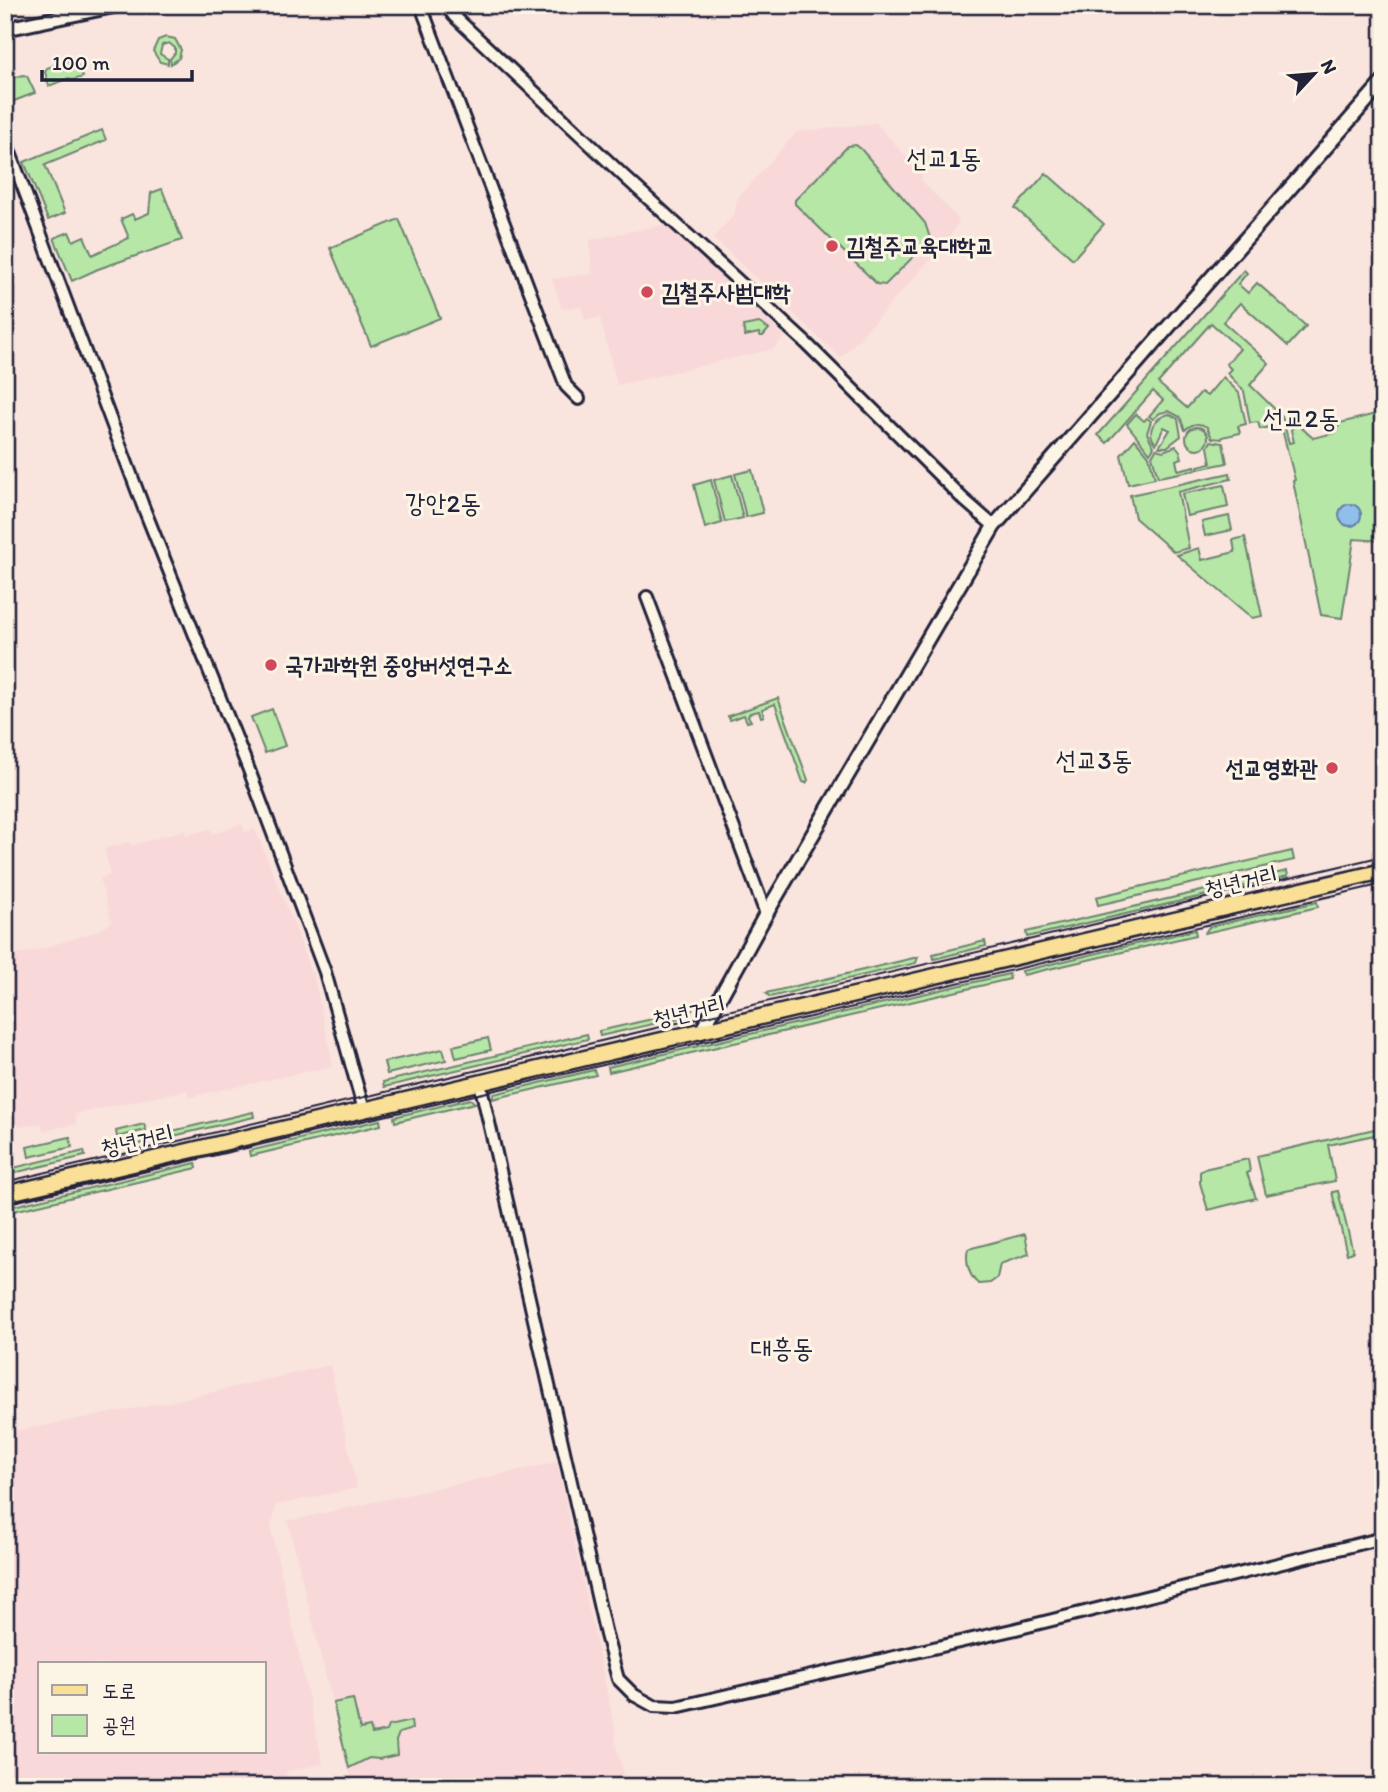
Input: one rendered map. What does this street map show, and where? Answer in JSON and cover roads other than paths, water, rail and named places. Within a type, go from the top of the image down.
[{"type":"main road","points":[[5,29],[118,5]]},
{"type":"main road","points":[[701,1032],[766,914],[994,526],[1383,82]]},
{"type":"main road","name":"청년거리","points":[[5,1195],[1383,870]]},
{"type":"street","points":[[424,5],[424,14],[566,386],[579,399]]},
{"type":"street","points":[[446,5],[454,16],[627,180],[806,343],[962,498],[994,526]]},
{"type":"street","points":[[5,139],[325,972],[364,1110]]},
{"type":"street","points":[[647,597],[766,914]]},
{"type":"street","points":[[480,1083],[618,1679],[634,1695],[654,1706],[676,1707],[741,1693],[1016,1629],[1383,1538]]},
{"type":"water","points":[[1350,504],[1358,507],[1361,515],[1358,523],[1350,526],[1342,523],[1339,515],[1342,507]]},
{"type":"tram line","points":[[5,1182],[1383,856]]},
{"type":"tram line","points":[[5,1204],[1383,884]]},
{"type":"place","name":"김철주교육대학교","points":[[832,246]]},
{"type":"place","name":"김철주사범대학","points":[[647,292]]},
{"type":"place","name":"국가과학원 중앙버섯연구소","points":[[271,665]]},
{"type":"place","name":"선교영화관","points":[[1332,768]]},
{"type":"district","name":"선교1동","points":[[944,158]]},
{"type":"district","name":"선교2동","points":[[1301,418]]},
{"type":"district","name":"강안2동","points":[[443,503]]},
{"type":"district","name":"선교3동","points":[[1094,760]]},
{"type":"district","name":"대흥동","points":[[782,1348]]}]
